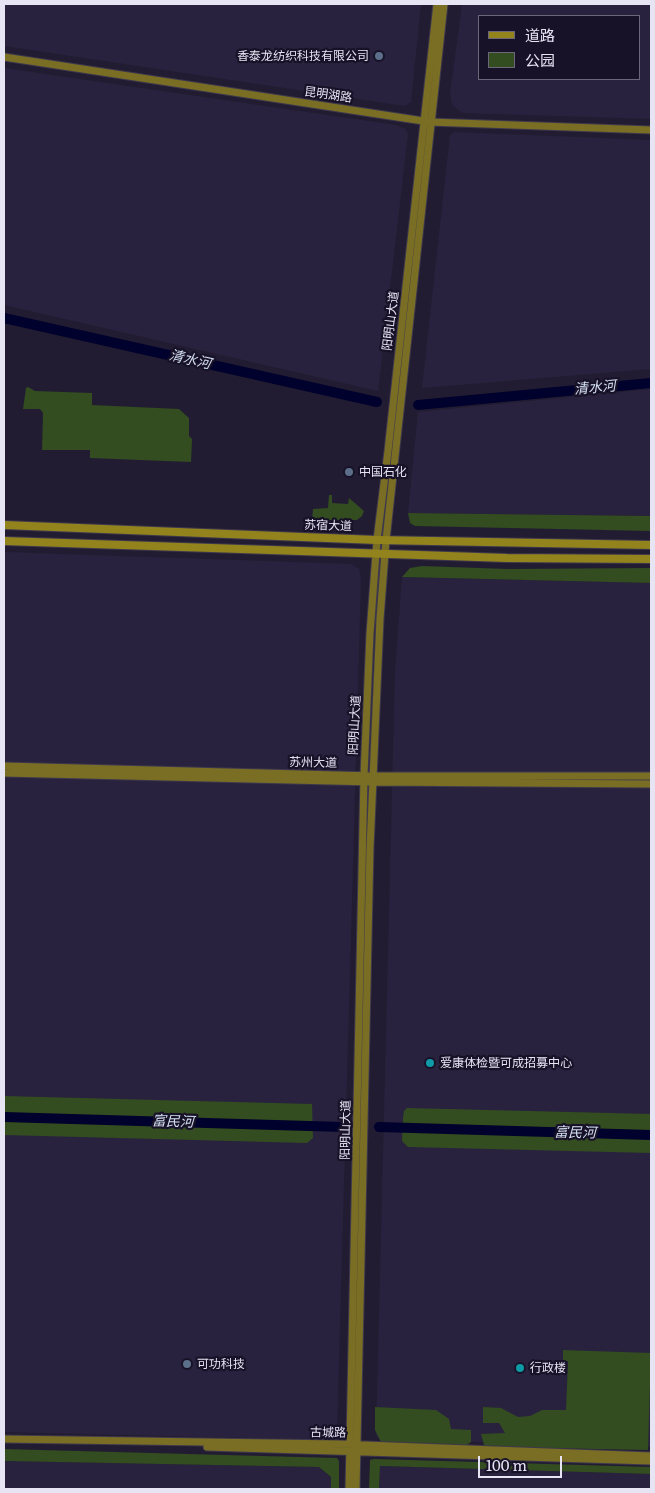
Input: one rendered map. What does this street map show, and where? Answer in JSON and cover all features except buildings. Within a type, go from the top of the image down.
[{"type":"main road","name":"阳明山大道","points":[[353,1447],[373,779],[385,554],[437,4]]},
{"type":"main road","name":"阳明山大道","points":[[353,1447],[364,779],[376,553],[427,121],[444,4]]},
{"type":"main road","name":"昆明湖路","points":[[4,57],[427,121],[651,130]]},
{"type":"main road","name":"苏宿大道","points":[[4,525],[377,540],[651,545]]},
{"type":"main road","name":"苏宿大道","points":[[4,541],[507,558],[651,560]]},
{"type":"main road","name":"苏州大道","points":[[4,766],[364,779]]},
{"type":"main road","name":"苏州大道","points":[[4,773],[364,779],[651,776]]},
{"type":"main road","name":"苏州大道","points":[[373,779],[651,784]]},
{"type":"main road","name":"古城路","points":[[4,1441],[353,1447],[651,1456]]},
{"type":"main road","name":"古城路","points":[[353,1447],[651,1461]]},
{"type":"main road","points":[[349,1489],[353,1447]]},
{"type":"main road","points":[[353,1447],[356,1489]]},
{"type":"shaded area","points":[[4,4],[421,4],[411,102],[405,106],[4,46]]},
{"type":"shaded area","points":[[462,4],[651,4],[651,119],[463,113],[452,105],[450,94]]},
{"type":"shaded area","points":[[4,68],[396,125],[406,129],[408,134],[378,391],[4,305]]},
{"type":"shaded area","points":[[454,132],[651,140],[651,369],[422,388],[450,135]]},
{"type":"shaded area","points":[[651,389],[651,516],[408,513],[418,412]]},
{"type":"shaded area","points":[[4,552],[351,564],[359,569],[361,579],[337,1431],[334,1437],[329,1440],[4,1432]]},
{"type":"shaded area","points":[[402,577],[651,583],[651,1447],[380,1439],[376,1435],[395,672]]},
{"type":"shaded area","points":[[4,1461],[319,1467],[331,1477],[331,1489],[4,1489]]},
{"type":"shaded area","points":[[380,1466],[651,1474],[651,1489],[379,1489]]},
{"type":"green space","points":[[28,387],[35,391],[92,393],[92,405],[179,409],[189,418],[189,436],[192,439],[191,462],[90,458],[90,450],[42,450],[43,413],[40,409],[23,409],[26,388]]},
{"type":"green space","points":[[329,495],[332,495],[332,503],[348,504],[349,498],[364,511],[362,516],[357,520],[312,520],[313,509],[328,508]]},
{"type":"green space","points":[[408,513],[651,516],[651,531],[415,526],[410,523]]},
{"type":"green space","points":[[422,566],[508,569],[651,568],[651,583],[402,577],[410,568]]},
{"type":"green space","points":[[4,1096],[312,1104],[313,1138],[307,1143],[4,1135]]},
{"type":"green space","points":[[407,1108],[651,1114],[651,1153],[408,1147],[402,1141],[404,1111]]},
{"type":"green space","points":[[563,1350],[651,1353],[648,1450],[487,1447],[484,1445],[481,1434],[505,1433],[499,1423],[483,1423],[483,1407],[501,1408],[518,1417],[530,1416],[542,1410],[566,1410],[568,1361],[563,1361]]},
{"type":"green space","points":[[375,1407],[436,1410],[449,1419],[451,1429],[471,1430],[471,1442],[465,1446],[381,1442],[375,1430]]},
{"type":"green space","points":[[4,1449],[337,1458],[339,1461],[339,1489],[331,1489],[331,1477],[319,1467],[4,1461]]},
{"type":"green space","points":[[370,1460],[651,1467],[651,1474],[380,1466],[379,1489],[369,1489]]},
{"type":"waterway","name":"清水河","points":[[4,318],[377,402]]},
{"type":"waterway","name":"清水河","points":[[418,405],[651,383]]},
{"type":"waterway","name":"富民河","points":[[4,1117],[343,1127]]},
{"type":"waterway","name":"富民河","points":[[379,1127],[651,1135]]},
{"type":"place","name":"香泰龙纺织科技有限公司","points":[[379,56]]},
{"type":"place","name":"中国石化","points":[[349,472]]},
{"type":"place","name":"爱康体检暨可成招募中心","points":[[430,1063]]},
{"type":"place","name":"可功科技","points":[[187,1364]]},
{"type":"place","name":"行政楼","points":[[520,1368]]}]
